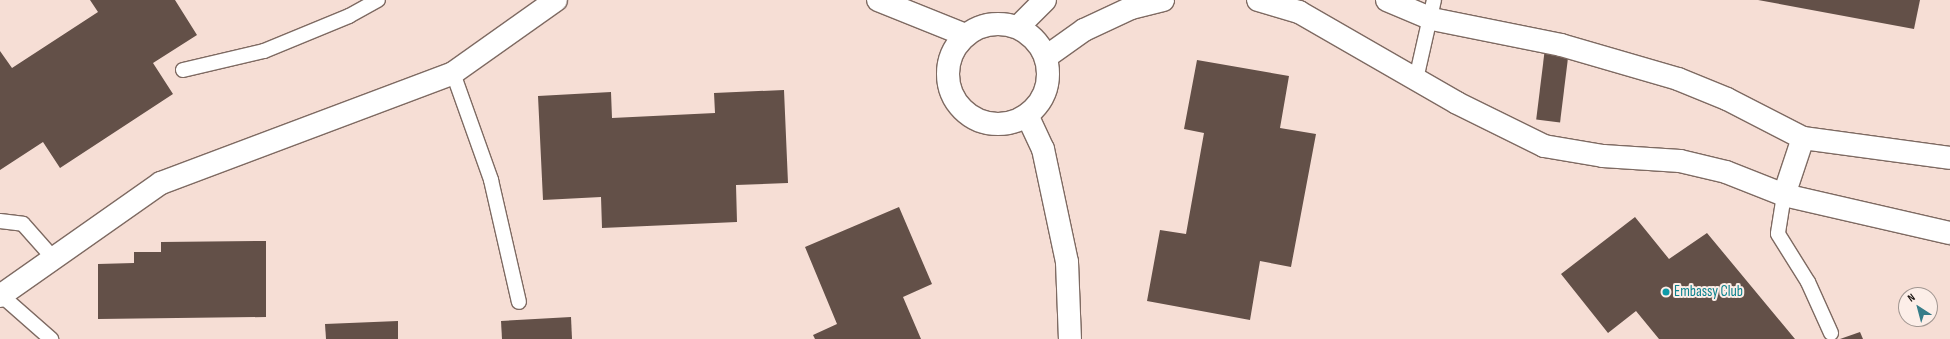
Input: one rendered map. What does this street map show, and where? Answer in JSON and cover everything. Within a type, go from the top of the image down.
[{"type":"street","points":[[1,295],[161,184],[452,73],[556,0]]},
{"type":"street","points":[[878,0],[965,35]]},
{"type":"street","points":[[1018,27],[1045,0]]},
{"type":"street","points":[[1046,57],[1084,30],[1131,8],[1163,0]]},
{"type":"street","points":[[1258,0],[1299,12],[1498,126],[1544,146],[1603,156],[1680,161],[1726,172],[1784,196],[1950,233]]},
{"type":"street","points":[[1387,0],[1433,10],[1678,79],[1727,99],[1803,138],[1950,158]]},
{"type":"street","points":[[990,24],[1018,27],[1035,39],[1046,57],[1048,70],[1044,95],[1027,115],[1011,123],[994,124],[977,120],[960,106],[948,82],[948,64],[954,49],[965,35],[990,24]]},
{"type":"street","points":[[1027,115],[1043,149],[1067,262],[1070,339]]},
{"type":"street","points":[[1784,196],[1803,138]]},
{"type":"lane","points":[[183,70],[264,51],[349,16],[378,0]]},
{"type":"lane","points":[[1416,79],[1433,10]]},
{"type":"lane","points":[[452,73],[492,180],[519,302]]},
{"type":"lane","points":[[1784,196],[1778,234],[1808,282],[1831,333]]},
{"type":"lane","points":[[0,221],[23,224],[54,258]]},
{"type":"lane","points":[[1,295],[52,339]]},
{"type":"building","points":[[90,0],[175,0],[197,35],[153,63],[173,94],[60,168],[43,142],[0,170],[0,51],[12,68],[98,12]]},
{"type":"building","points":[[1758,0],[1920,0],[1914,29]]},
{"type":"building","points":[[1545,48],[1569,51],[1560,122],[1536,119]]},
{"type":"building","points":[[1197,60],[1289,76],[1280,128],[1316,134],[1291,267],[1260,261],[1250,320],[1147,301],[1160,230],[1186,234],[1204,133],[1184,129]]},
{"type":"building","points":[[784,90],[788,183],[736,185],[737,222],[602,228],[601,197],[543,200],[538,96],[611,92],[612,118],[715,113],[714,93]]},
{"type":"building","points":[[899,207],[932,284],[903,297],[921,339],[815,339],[813,335],[837,324],[805,247]]},
{"type":"building","name":"Embassy Club","points":[[1635,217],[1669,259],[1707,233],[1795,339],[1659,339],[1636,311],[1608,333],[1561,274]]},
{"type":"building","points":[[266,241],[266,317],[98,319],[98,264],[134,263],[134,252],[161,252],[161,242]]},
{"type":"building","points":[[571,317],[572,339],[502,339],[501,321]]},
{"type":"building","points":[[398,321],[398,339],[326,339],[325,324]]},
{"type":"building","points":[[1860,332],[1863,339],[1840,339]]},
{"type":"place","name":"Embassy Club","points":[[1666,292]]}]
